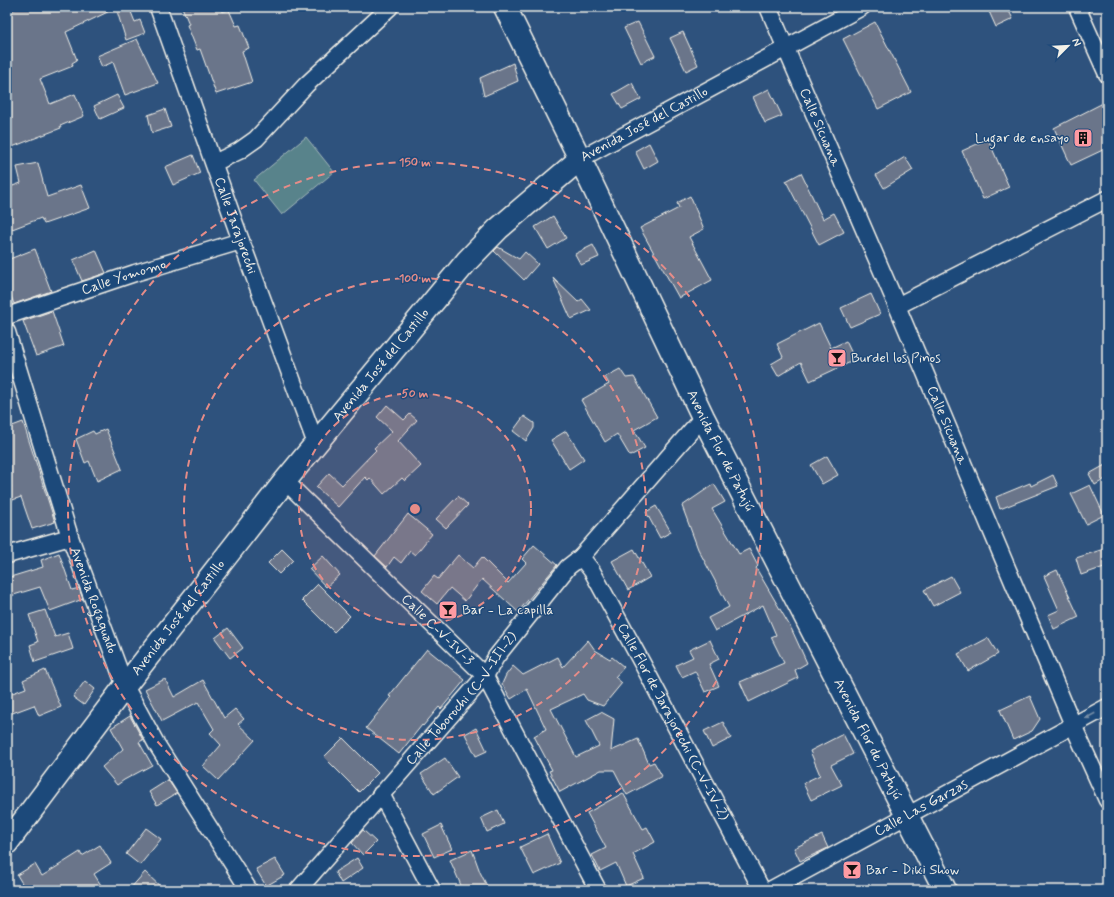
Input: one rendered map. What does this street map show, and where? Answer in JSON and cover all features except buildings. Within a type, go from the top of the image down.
[{"type":"main road","name":"Avenida Flor de Patujú","points":[[504,7],[580,158],[703,417],[905,815],[945,890]]},
{"type":"main road","name":"Avenida José del Castillo","points":[[7,843],[125,686],[286,481],[467,261],[498,229],[580,158]]},
{"type":"street","name":"Calle Jarajorechi","points":[[158,7],[214,163],[240,241],[316,444]]},
{"type":"street","points":[[214,163],[239,151],[256,139],[306,85],[390,7]]},
{"type":"street","name":"Calle Sicuana","points":[[768,7],[897,306],[1073,725],[1100,773],[1107,800]]},
{"type":"street","name":"Avenida José del Castillo","points":[[580,158],[862,7]]},
{"type":"street","points":[[1077,7],[1107,74]]},
{"type":"street","points":[[897,306],[1107,199]]},
{"type":"street","name":"Calle Yomomo","points":[[7,316],[135,273],[240,241]]},
{"type":"street","name":"Avenida Rogaguado","points":[[7,332],[70,537],[125,686],[157,744],[249,890]]},
{"type":"street","name":"Calle Toborochi (C-V-III-2)","points":[[298,890],[485,676],[496,657],[568,568],[581,557],[703,417]]},
{"type":"street","name":"Calle C-V-IV-3","points":[[286,481],[485,676],[598,890]]},
{"type":"street","points":[[7,555],[70,537]]},
{"type":"street","name":"Calle Flor de Jarajorechi (C-V-IV-2)","points":[[581,557],[592,571],[762,890]]},
{"type":"street","name":"Calle Las Garzas","points":[[770,890],[905,815],[1107,707]]},
{"type":"street","points":[[381,794],[432,890]]},
{"type":"green space","points":[[306,137],[334,172],[282,215],[254,180]]},
{"type":"place","name":"Lugar de ensayo","points":[[1083,138]]},
{"type":"place","name":"Burdel los Pinos","points":[[837,358]]},
{"type":"place","name":"Bar - La capilla","points":[[448,610]]},
{"type":"place","name":"Bar - Diki Show","points":[[852,870]]}]
